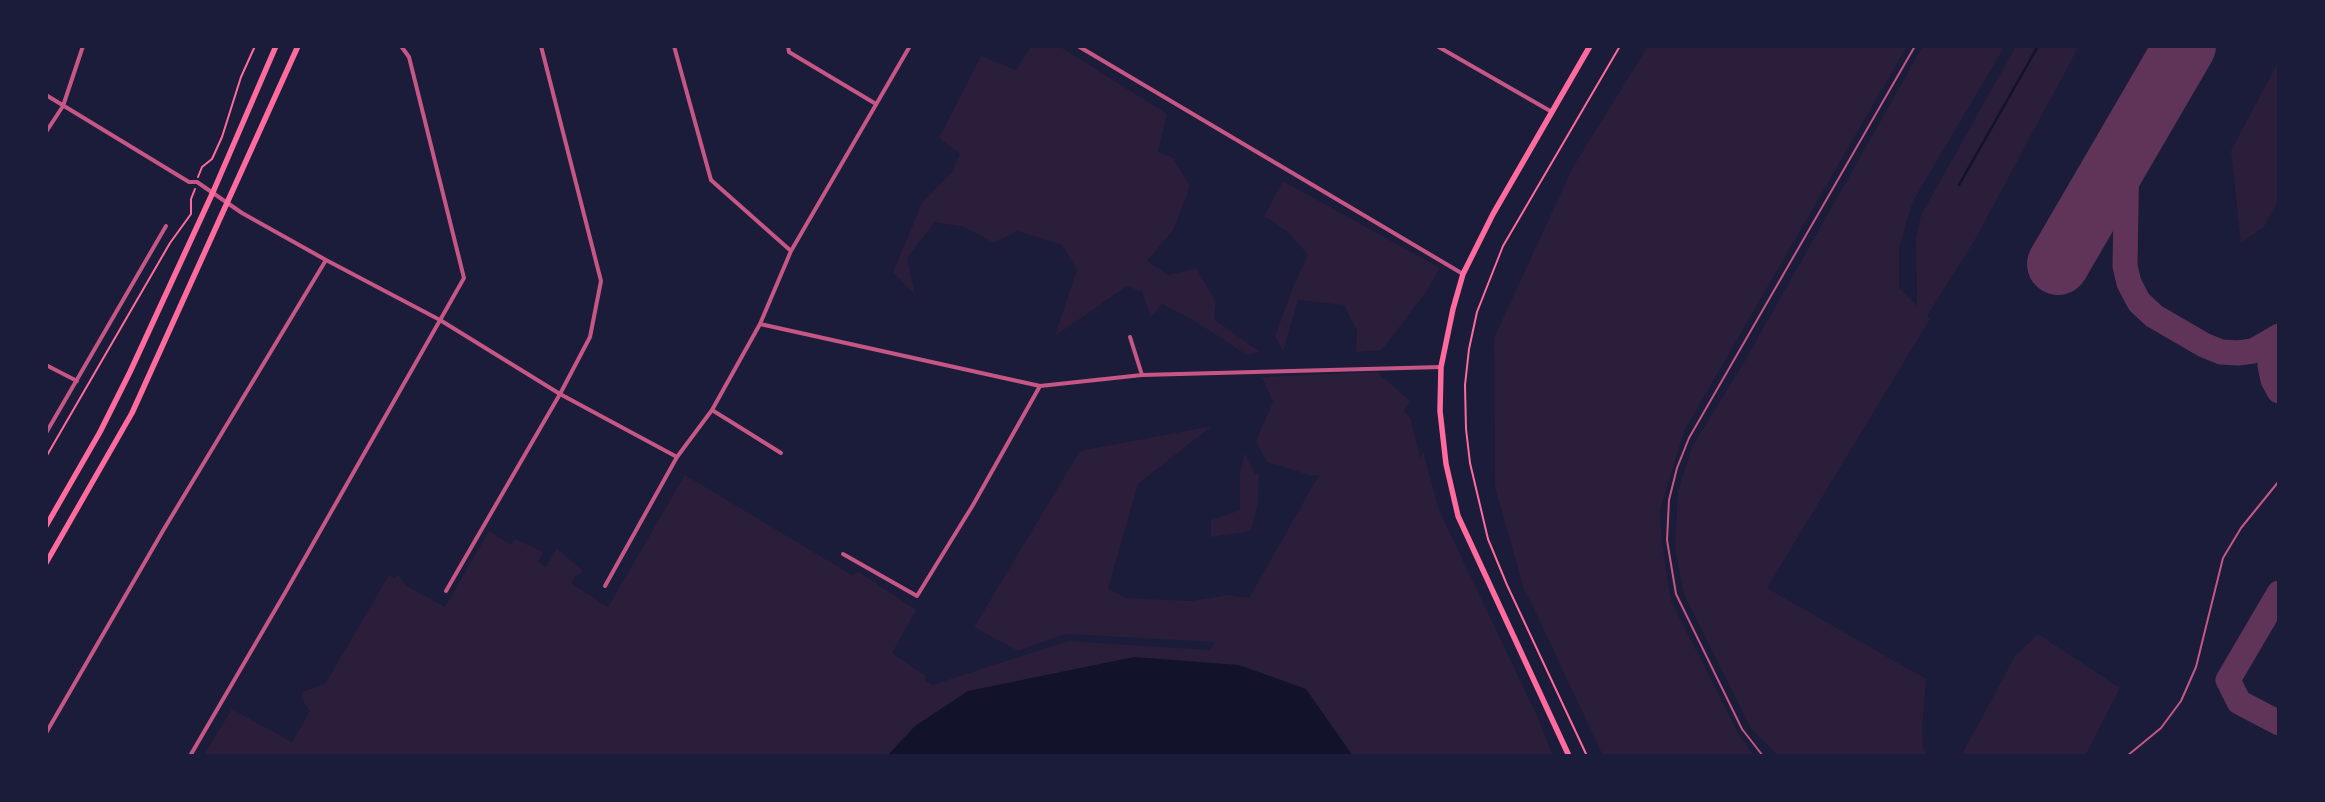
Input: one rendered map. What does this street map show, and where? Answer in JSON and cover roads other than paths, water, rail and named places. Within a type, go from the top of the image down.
[{"type":"main road","points":[[46,526],[113,406],[213,192],[276,46]]},
{"type":"main road","points":[[46,563],[132,413],[298,46]]},
{"type":"main road","points":[[1568,756],[1458,516],[1446,464],[1441,420],[1440,367],[1463,274],[1493,214],[1590,46]]},
{"type":"street","points":[[46,132],[63,106],[82,46]]},
{"type":"street","points":[[190,756],[464,278],[409,57],[401,46]]},
{"type":"street","points":[[446,591],[560,394],[590,337],[601,281],[541,46]]},
{"type":"street","points":[[674,46],[711,180],[791,251]]},
{"type":"street","points":[[788,46],[789,52],[876,104]]},
{"type":"street","points":[[605,586],[677,457],[712,410],[760,324],[791,251],[910,46]]},
{"type":"street","points":[[1078,46],[1463,274]]},
{"type":"street","points":[[1436,46],[1552,112]]},
{"type":"street","points":[[46,95],[189,182],[197,182],[228,203],[326,260],[440,320],[560,394],[677,457]]},
{"type":"street","points":[[46,434],[166,226]]},
{"type":"street","points":[[46,733],[164,529],[326,260]]},
{"type":"street","points":[[760,324],[1040,386],[1142,375],[1440,367]]},
{"type":"street","points":[[1130,337],[1142,375]]},
{"type":"street","points":[[46,365],[77,382]]},
{"type":"street","points":[[843,554],[917,596],[973,505],[1040,386]]},
{"type":"street","points":[[712,410],[781,453]]},
{"type":"lane","points":[[1763,756],[1742,729],[1676,594],[1668,554],[1669,500],[1677,468],[1689,438],[1915,46]]},
{"type":"lane","points":[[2127,756],[2161,728],[2182,701],[2196,667],[2221,562],[2228,547],[2249,517],[2279,481]]},
{"type":"waterway","points":[[1959,185],[2038,46]]}]
